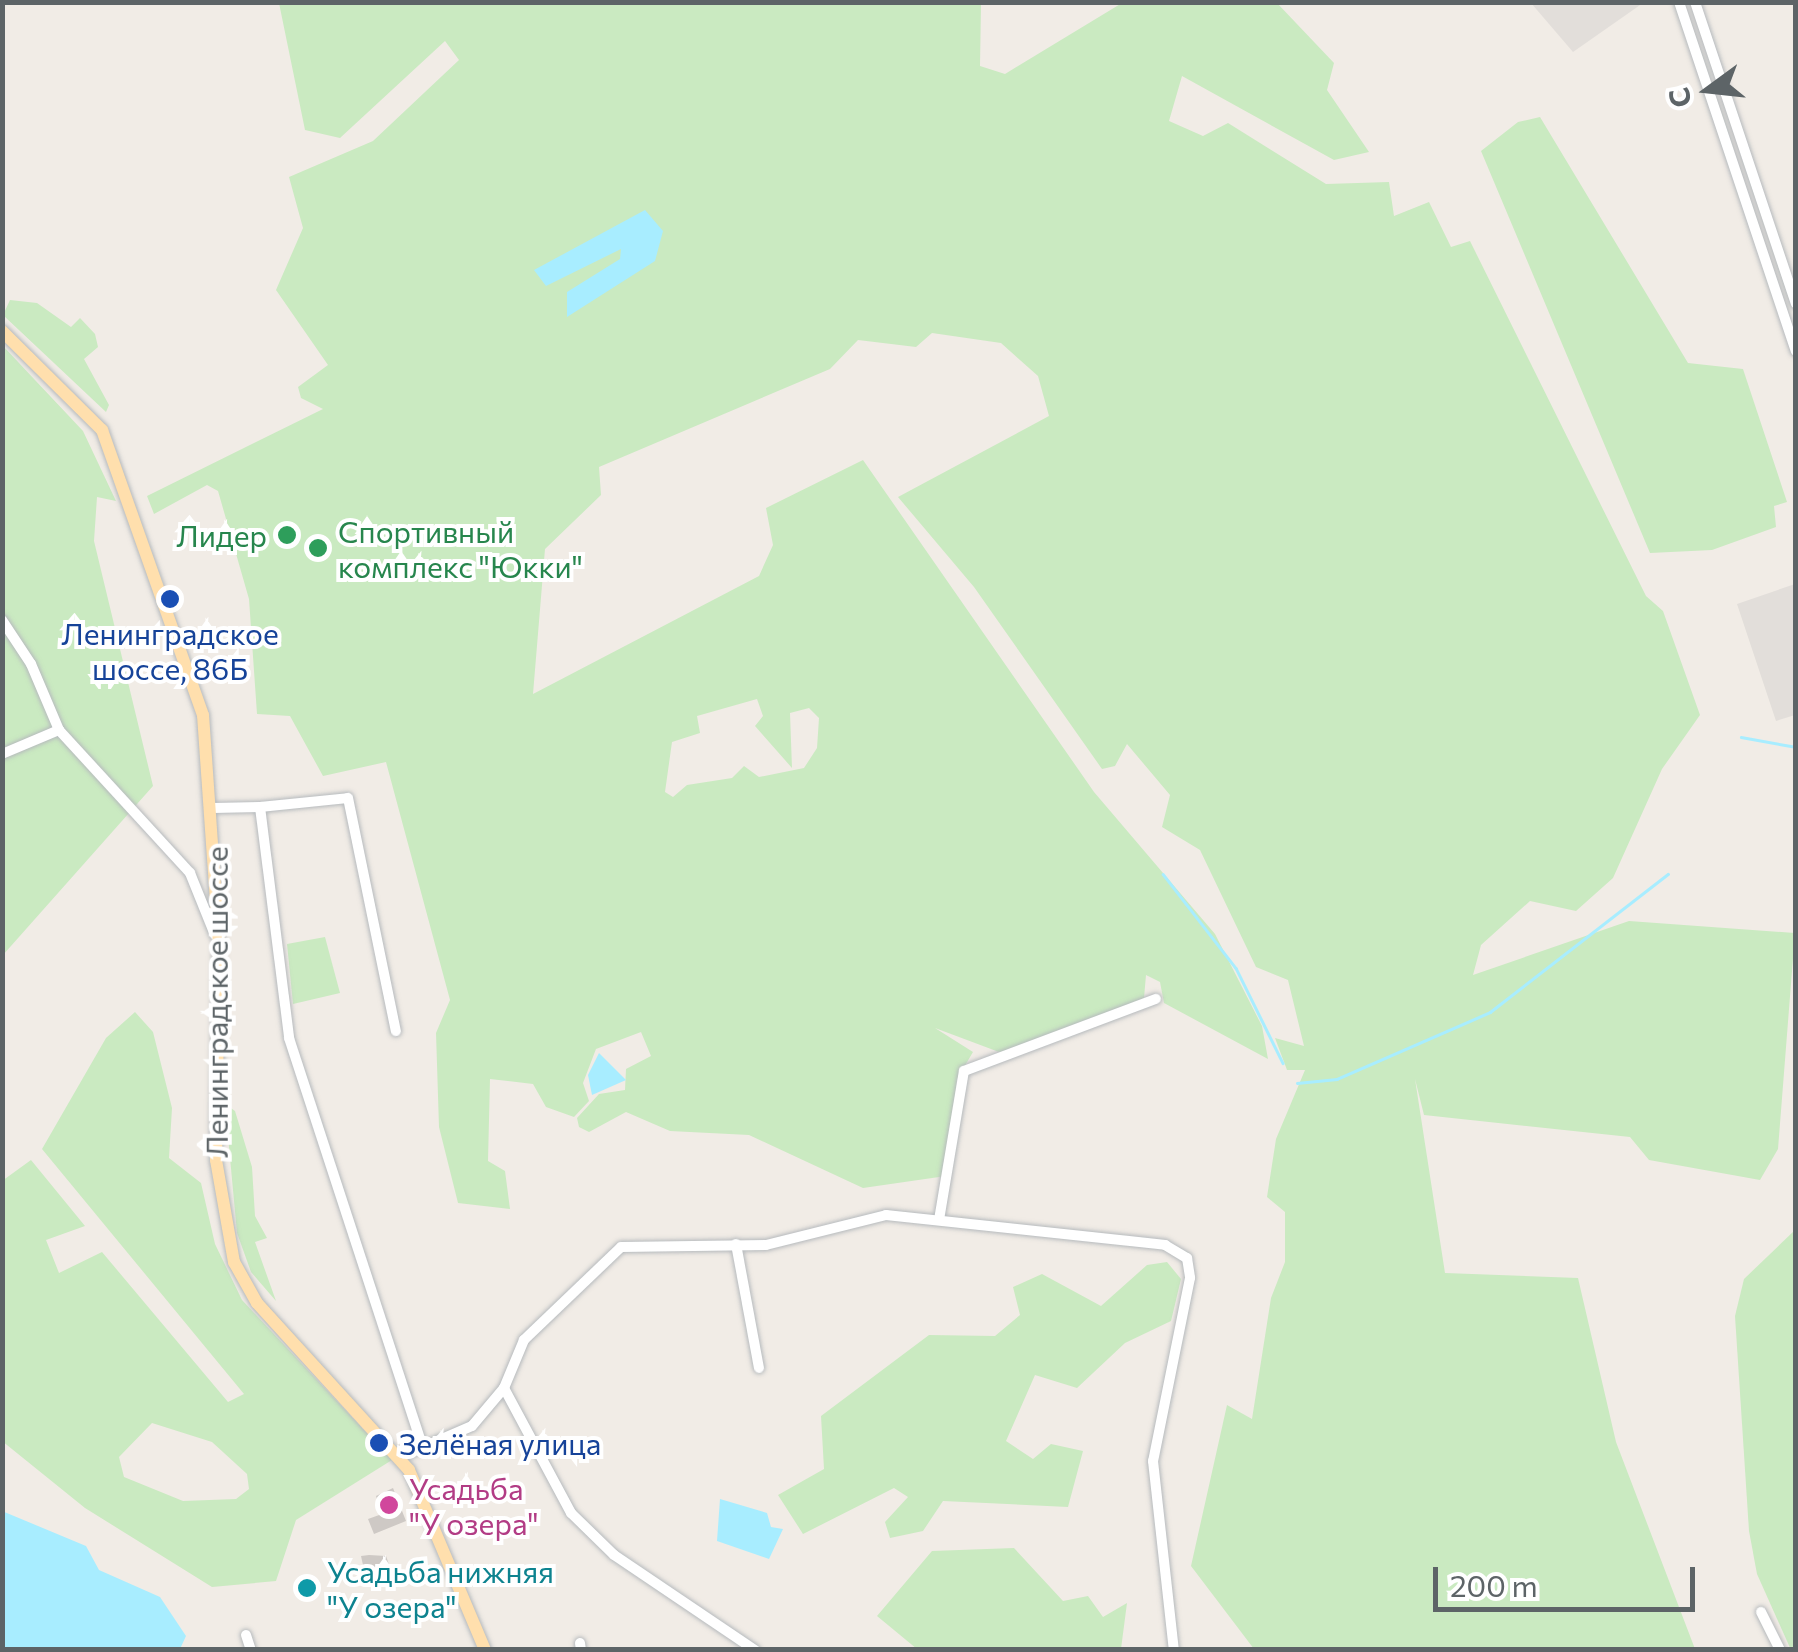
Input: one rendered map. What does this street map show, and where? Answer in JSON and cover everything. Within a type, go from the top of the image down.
[{"type":"main road","name":"Ленинградское шоссе","points":[[2,331],[102,430],[203,715],[213,808],[220,945],[216,1140],[225,1237],[256,1303],[400,1456],[485,1650]]},
{"type":"street","points":[[1680,2],[1796,352]]},
{"type":"street","points":[[1695,2],[1796,304]]},
{"type":"street","points":[[2,620],[32,664],[59,730],[190,873],[220,945]]},
{"type":"street","points":[[2,754],[59,730]]},
{"type":"street","points":[[213,808],[348,798],[396,1032]]},
{"type":"street","points":[[260,806],[289,1038],[422,1444]]},
{"type":"street","points":[[939,1220],[964,1071],[1156,999]]},
{"type":"street","points":[[400,1456],[472,1426],[504,1388],[524,1340],[622,1248],[806,1240],[886,1215],[1165,1246],[1187,1258],[1190,1278],[1153,1462],[1174,1650]]},
{"type":"street","points":[[736,1244],[759,1368]]},
{"type":"street","points":[[504,1388],[572,1513],[614,1555],[755,1650]]},
{"type":"street","points":[[1761,1612],[1780,1650]]},
{"type":"street","points":[[246,1634],[251,1650]]},
{"type":"shaded area","points":[[1531,3],[1643,3],[1573,52]]},
{"type":"shaded area","points":[[1795,584],[1795,715],[1776,721],[1737,604]]},
{"type":"green space","points":[[279,3],[981,5],[980,66],[1005,74],[1122,3],[1277,3],[1334,63],[1327,90],[1369,152],[1334,160],[1182,76],[1169,121],[1203,136],[1228,123],[1326,184],[1389,182],[1394,216],[1429,202],[1451,247],[1470,241],[1646,596],[1663,611],[1700,715],[1662,769],[1613,878],[1576,911],[1530,901],[1481,945],[1473,975],[1629,921],[1795,933],[1778,1149],[1760,1180],[1649,1160],[1630,1137],[1424,1115],[1415,1079],[1445,1273],[1578,1278],[1616,1442],[1695,1649],[1254,1649],[1191,1566],[1227,1405],[1252,1419],[1271,1298],[1285,1262],[1285,1212],[1267,1197],[1276,1139],[1305,1070],[1287,1070],[1275,1038],[1304,1046],[1288,980],[1256,967],[1200,850],[1162,827],[1170,795],[1127,744],[1115,766],[1102,769],[974,587],[898,497],[1049,416],[1038,376],[1001,343],[932,333],[916,347],[858,340],[830,369],[599,467],[601,495],[545,549],[533,694],[759,576],[773,545],[766,508],[863,460],[1094,792],[1215,934],[1262,1026],[1268,1059],[1164,1003],[1160,982],[1146,975],[1144,998],[1096,1025],[1007,1055],[935,1028],[973,1052],[957,1079],[946,1176],[863,1188],[749,1135],[670,1131],[626,1112],[589,1132],[579,1127],[577,1118],[599,1094],[625,1090],[626,1069],[651,1056],[641,1032],[596,1049],[583,1083],[589,1101],[574,1117],[546,1107],[533,1084],[490,1079],[488,1161],[505,1171],[510,1209],[458,1203],[439,1127],[436,1033],[450,1000],[386,762],[323,776],[290,716],[257,714],[249,599],[218,491],[207,485],[154,514],[147,496],[323,409],[301,398],[298,387],[328,365],[276,290],[303,228],[289,177],[373,141],[459,60],[445,41],[340,138],[305,130]],"holes":[[[757,699],[763,716],[755,726],[792,768],[790,713],[809,708],[819,718],[817,748],[804,768],[759,777],[744,766],[732,778],[687,785],[673,797],[665,792],[672,742],[700,733],[697,716]]]},
{"type":"green space","points":[[1540,117],[1688,363],[1743,369],[1787,502],[1774,506],[1776,527],[1712,550],[1650,553],[1481,151],[1518,122]]},
{"type":"green space","points":[[10,300],[37,303],[71,327],[80,318],[95,334],[98,347],[84,359],[109,405],[106,412],[3,315]]},
{"type":"green space","points":[[3,346],[83,431],[116,501],[97,497],[94,541],[153,786],[3,955]]},
{"type":"green space","points":[[325,937],[340,993],[293,1004],[287,944]]},
{"type":"green space","points":[[135,1012],[153,1032],[172,1108],[169,1158],[201,1183],[215,1244],[242,1300],[392,1460],[296,1520],[276,1581],[212,1587],[85,1508],[2,1441],[2,1181],[31,1160],[85,1226],[46,1240],[59,1273],[102,1252],[228,1402],[244,1394],[42,1149],[106,1038]],"holes":[[[152,1423],[212,1442],[247,1474],[249,1489],[236,1499],[183,1501],[124,1477],[119,1457]]]},
{"type":"green space","points":[[225,1104],[235,1111],[252,1167],[255,1216],[267,1238],[255,1242],[276,1301],[251,1272],[237,1233]]},
{"type":"green space","points":[[1795,1230],[1796,1649],[1791,1650],[1757,1574],[1749,1531],[1735,1316],[1744,1279]]},
{"type":"green space","points":[[1167,1262],[1181,1279],[1171,1321],[1125,1343],[1077,1388],[1035,1375],[1006,1441],[1033,1459],[1051,1444],[1083,1451],[1068,1507],[943,1501],[923,1531],[890,1538],[885,1522],[908,1497],[894,1488],[803,1534],[778,1495],[824,1469],[821,1416],[929,1335],[995,1336],[1020,1315],[1013,1287],[1042,1274],[1101,1306],[1147,1265]]},
{"type":"green space","points":[[1014,1548],[1063,1601],[1088,1596],[1103,1617],[1127,1603],[1121,1649],[917,1649],[877,1616],[932,1551]]},
{"type":"water","points":[[645,210],[663,231],[655,261],[567,317],[567,292],[620,259],[621,249],[546,286],[534,270]]},
{"type":"water","points":[[599,1053],[626,1080],[592,1095],[588,1075]]},
{"type":"water","points":[[720,1499],[767,1513],[771,1527],[783,1529],[769,1559],[717,1541]]},
{"type":"water","points":[[2,1511],[86,1546],[99,1570],[160,1597],[186,1636],[180,1649],[3,1649]]},
{"type":"building","name":"Усадьба \"У озера\"","points":[[393,1488],[406,1521],[374,1534],[368,1519],[382,1514],[376,1496]]},
{"type":"building","name":"Усадьба \"У озера\"","points":[[361,1556],[386,1556],[394,1579],[367,1583]]},
{"type":"waterway","points":[[1741,737],[1796,747]]},
{"type":"waterway","points":[[1163,874],[1236,968],[1283,1063]]},
{"type":"waterway","points":[[1297,1083],[1337,1079],[1490,1012],[1668,874]]},
{"type":"place","name":"Лидер","points":[[287,535]]},
{"type":"place","name":"Спортивный комплекс \"Юкки\"","points":[[318,548]]},
{"type":"place","name":"Ленинградское шоссе, 86Б","points":[[170,599]]},
{"type":"place","name":"Зелёная улица","points":[[379,1443]]},
{"type":"place","name":"Усадьба \"У озера\"","points":[[389,1505]]},
{"type":"place","name":"Усадьба нижняя \"У озера\"","points":[[307,1588]]}]
